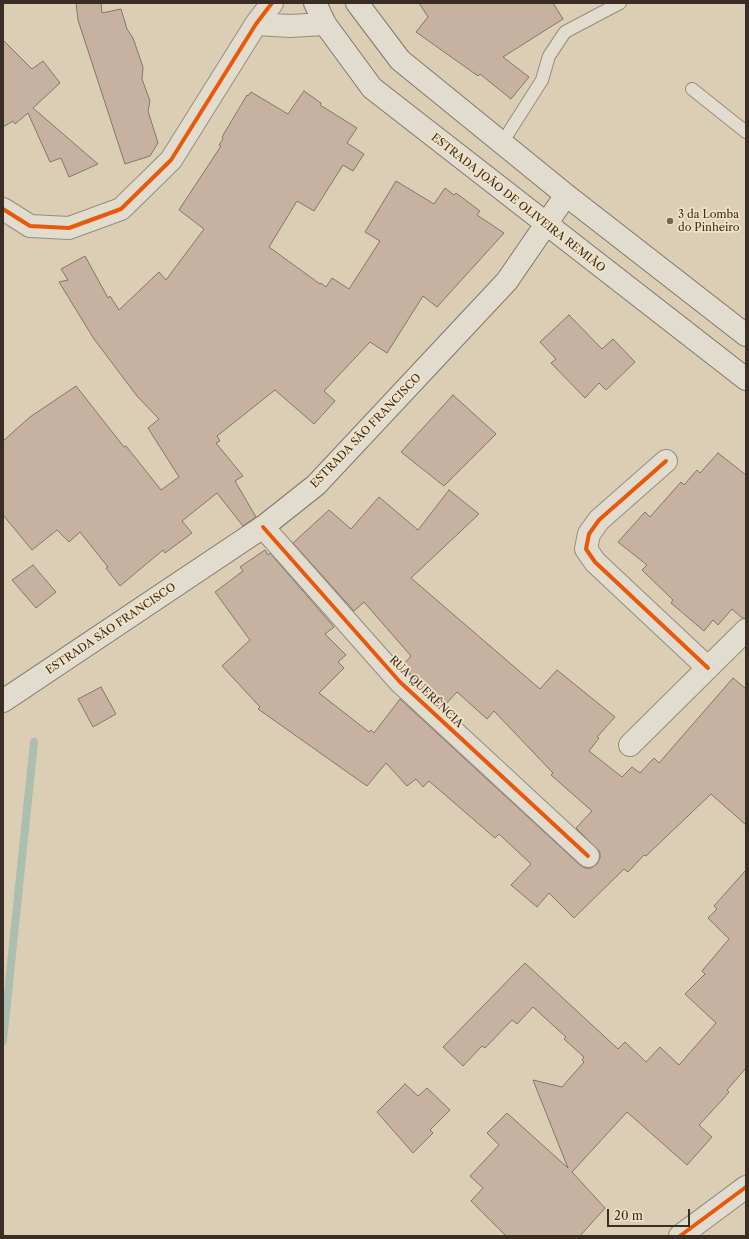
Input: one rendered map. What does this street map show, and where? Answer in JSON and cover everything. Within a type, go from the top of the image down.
[{"type":"main road","points":[[3,209],[30,226],[69,228],[121,209],[171,160],[256,24],[272,3]]},
{"type":"main road","name":"ESTRADA JOÃO DE OLIVEIRA REMIÃO","points":[[315,3],[325,24],[372,88],[546,225],[746,379]]},
{"type":"main road","points":[[357,3],[400,60],[566,195],[746,335]]},
{"type":"main road","points":[[256,24],[290,26],[325,24]]},
{"type":"main road","name":"ESTRADA SÃO FRANCISCO","points":[[3,701],[263,527],[321,479],[507,280],[566,195]]},
{"type":"main road","points":[[666,461],[599,520],[589,534],[586,549],[595,562],[708,668]]},
{"type":"main road","name":"RUA QUERÊNCIA","points":[[263,527],[400,682],[588,856]]},
{"type":"main road","points":[[630,745],[746,630]]},
{"type":"main road","points":[[680,1236],[746,1187]]},
{"type":"lane","points":[[502,143],[542,80],[549,56],[565,32],[620,3]]},
{"type":"lane","points":[[692,89],[746,132]]},
{"type":"building","points":[[76,3],[101,3],[102,13],[121,9],[127,29],[133,38],[143,67],[142,79],[150,101],[148,111],[158,143],[150,156],[125,164],[78,20]]},
{"type":"building","points":[[419,3],[553,3],[563,19],[503,57],[529,77],[511,99],[480,74],[478,76],[416,32],[428,17]]},
{"type":"building","points":[[3,40],[32,69],[43,61],[60,83],[33,108],[98,164],[69,177],[61,158],[50,162],[28,113],[15,124],[13,121],[3,127]]},
{"type":"building","points":[[304,91],[321,103],[320,105],[357,128],[347,143],[364,154],[353,171],[343,165],[314,211],[297,201],[269,247],[320,284],[321,283],[326,287],[332,278],[349,289],[380,241],[365,232],[396,181],[434,204],[445,188],[454,195],[456,193],[480,211],[477,215],[504,233],[437,307],[423,296],[387,353],[370,342],[324,391],[335,401],[314,424],[275,390],[217,436],[220,441],[216,443],[243,476],[235,481],[256,517],[243,526],[217,493],[182,521],[192,533],[165,553],[163,550],[120,586],[106,568],[108,567],[80,532],[69,542],[57,530],[32,550],[3,515],[3,441],[30,417],[76,386],[124,447],[126,446],[161,490],[179,477],[148,428],[159,419],[137,396],[94,339],[59,282],[68,280],[61,269],[85,256],[108,298],[110,296],[119,310],[159,272],[166,280],[204,229],[179,210],[221,146],[219,145],[223,139],[222,137],[247,95],[248,96],[251,92],[288,114]]},
{"type":"building","points":[[569,315],[602,349],[613,339],[635,362],[606,390],[599,383],[585,398],[551,363],[556,359],[540,342]]},
{"type":"building","points":[[453,395],[496,434],[444,486],[401,452]]},
{"type":"building","points":[[718,453],[746,475],[746,618],[742,618],[732,609],[718,625],[713,620],[704,631],[671,603],[673,600],[642,570],[647,565],[618,542],[645,512],[650,517],[681,482],[684,485],[697,470],[700,473]]},
{"type":"building","points":[[449,490],[479,514],[411,578],[540,689],[557,670],[615,717],[597,737],[599,738],[589,751],[622,777],[632,767],[640,773],[654,758],[659,763],[733,678],[746,689],[746,825],[711,794],[646,856],[644,855],[628,872],[624,869],[574,918],[549,893],[537,907],[511,885],[531,864],[499,834],[495,838],[429,781],[423,787],[416,779],[407,786],[386,763],[367,786],[258,709],[260,707],[222,666],[250,640],[215,592],[243,571],[240,567],[265,550],[268,555],[270,553],[334,627],[325,634],[346,655],[338,662],[344,668],[319,693],[369,732],[371,730],[374,733],[400,699],[580,865],[585,868],[591,868],[597,864],[600,858],[600,852],[576,828],[592,811],[551,775],[553,773],[494,711],[487,719],[457,692],[444,706],[406,670],[408,668],[404,664],[411,656],[364,602],[354,611],[293,543],[329,510],[351,529],[379,497],[418,530]]},
{"type":"building","points":[[33,565],[56,592],[36,608],[12,580]]},
{"type":"building","points":[[101,687],[116,714],[93,727],[78,699]]},
{"type":"building","points":[[746,870],[746,1068],[727,1090],[729,1092],[699,1125],[712,1137],[687,1165],[627,1112],[572,1172],[605,1208],[580,1236],[506,1236],[471,1201],[483,1188],[470,1176],[499,1145],[487,1133],[507,1113],[568,1168],[533,1080],[562,1087],[584,1062],[582,1060],[584,1057],[564,1039],[566,1037],[533,1007],[517,1024],[512,1020],[485,1048],[482,1046],[463,1066],[443,1047],[525,963],[618,1049],[625,1042],[646,1062],[660,1047],[679,1065],[716,1023],[685,994],[705,974],[702,971],[729,939],[708,918],[717,909],[714,906]]},
{"type":"building","points":[[405,1084],[418,1096],[427,1088],[450,1110],[430,1130],[433,1133],[413,1153],[377,1112]]},
{"type":"waterway","points":[[3,1041],[34,742]]},
{"type":"cycle path","points":[[3,209],[30,226],[69,228],[121,209],[171,160],[256,24],[272,3]]},
{"type":"cycle path","points":[[666,461],[599,520],[589,534],[586,549],[595,562],[708,668]]},
{"type":"cycle path","points":[[263,527],[400,682],[588,856]]},
{"type":"cycle path","points":[[680,1236],[746,1187]]},
{"type":"place","name":"3 da Lomba do Pinheiro","points":[[670,221]]}]
